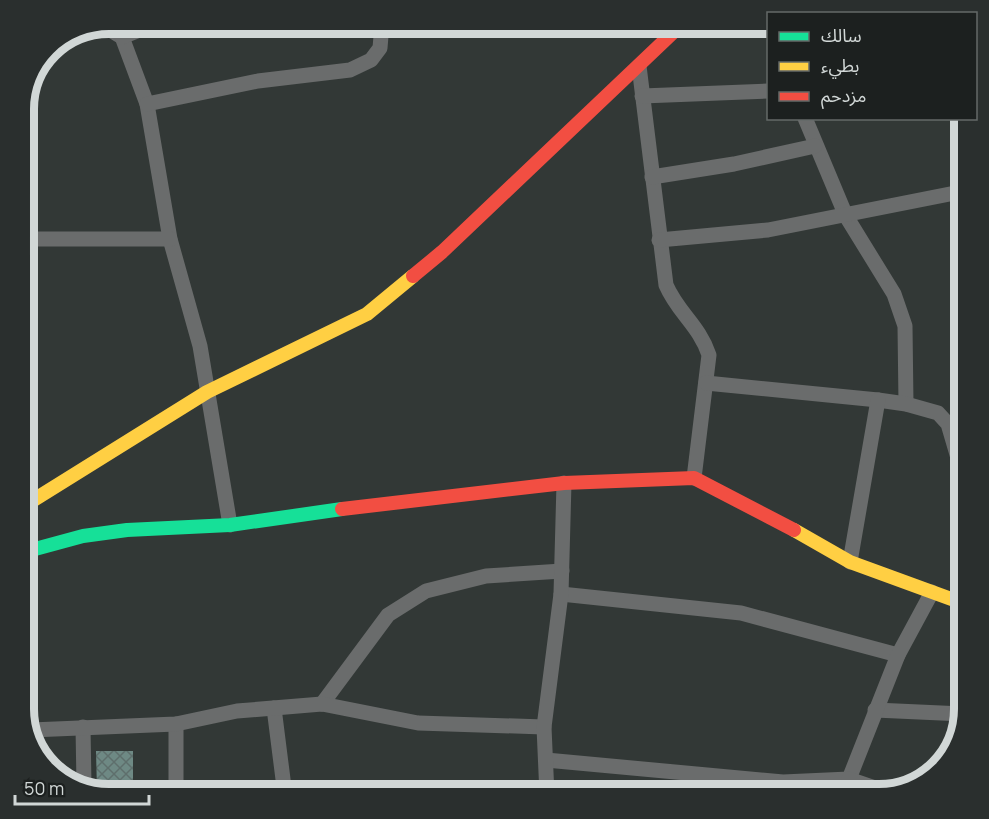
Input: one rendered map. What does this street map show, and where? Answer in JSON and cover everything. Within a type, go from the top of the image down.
[{"type":"street","points":[[117,34],[122,37],[147,104],[170,239],[200,346],[230,525]]},
{"type":"street","points":[[122,37],[129,34]]},
{"type":"street","points":[[147,104],[258,81],[350,70],[371,60],[380,48],[381,34]]},
{"type":"street","points":[[35,499],[207,392],[367,314],[442,252],[672,34]]},
{"type":"street","points":[[639,66],[666,285],[674,302],[703,336],[710,356],[694,478]]},
{"type":"street","points":[[642,96],[767,91]]},
{"type":"street","points":[[806,120],[846,216],[894,294],[905,326],[906,404]]},
{"type":"street","points":[[652,177],[734,164],[815,146]]},
{"type":"street","points":[[659,240],[768,230],[954,193]]},
{"type":"street","points":[[35,239],[170,239]]},
{"type":"street","points":[[706,383],[906,404],[938,413],[948,424],[954,444]]},
{"type":"street","points":[[850,562],[878,400]]},
{"type":"street","points":[[35,549],[83,537],[127,530],[230,525],[396,501],[564,483],[694,478],[752,507],[850,562],[954,600]]},
{"type":"street","points":[[547,784],[544,727],[561,594],[564,483]]},
{"type":"street","points":[[322,704],[388,615],[426,591],[486,576],[562,571]]},
{"type":"street","points":[[849,779],[898,655],[932,592]]},
{"type":"street","points":[[561,594],[741,613],[898,655]]},
{"type":"street","points":[[37,729],[176,724],[237,711],[322,704],[418,723],[544,727]]},
{"type":"street","points":[[274,708],[284,784]]},
{"type":"street","points":[[875,710],[954,714]]},
{"type":"street","points":[[176,724],[176,784]]},
{"type":"street","points":[[83,727],[84,780]]},
{"type":"street","points":[[546,760],[783,782],[849,779],[864,784]]},
{"type":"building","points":[[96,751],[133,751],[133,784],[97,783]]},
{"type":"traffic: fast","points":[[35,549],[83,536],[127,530],[230,525],[342,509]]},
{"type":"traffic: slow","points":[[35,499],[207,392],[367,314],[413,276]]},
{"type":"traffic: slow","points":[[794,530],[850,562],[954,600]]},
{"type":"traffic: jam","points":[[413,276],[442,252],[671,34]]},
{"type":"traffic: jam","points":[[342,509],[564,483],[694,478],[794,530]]}]
